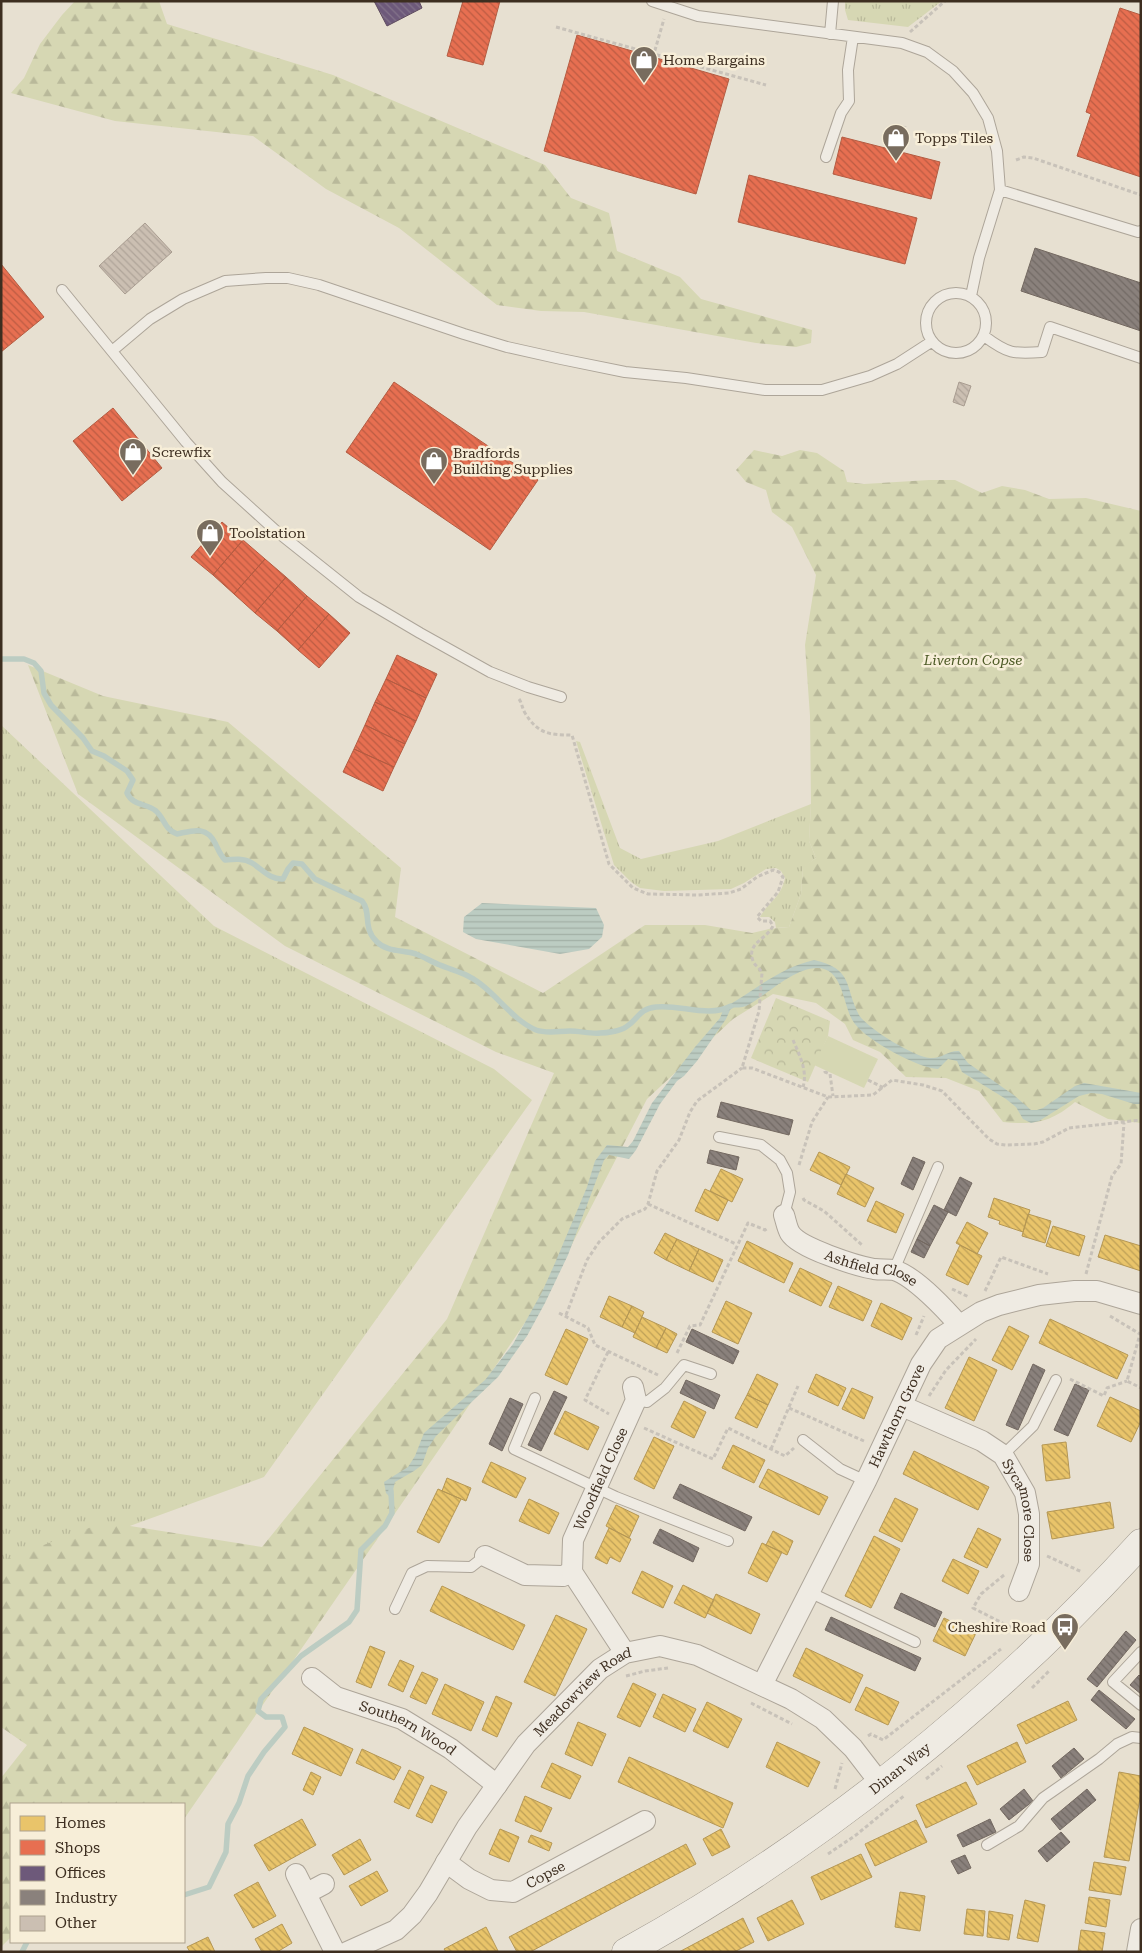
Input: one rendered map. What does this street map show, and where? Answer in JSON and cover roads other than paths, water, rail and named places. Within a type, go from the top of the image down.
[{"type":"street","name":"Ashfield Close","points":[[784,1215],[790,1234],[803,1245],[817,1252],[875,1270],[894,1270],[923,1290],[959,1325]]},
{"type":"street","name":"Hawthorn Grove","points":[[754,1692],[809,1592],[866,1481],[921,1364],[938,1339],[959,1325],[999,1305],[1074,1285],[1141,1304]]},
{"type":"street","name":"Woodfield Close","points":[[572,1572],[574,1540],[627,1420],[634,1394]]},
{"type":"street","name":"Sycamore Close","points":[[902,1406],[982,1442],[1003,1455],[1025,1493],[1029,1514],[1029,1564],[1019,1591]]},
{"type":"street","name":"Dinan Way","points":[[626,1952],[717,1900],[776,1861],[880,1783],[992,1691],[1062,1625],[1141,1543]]},
{"type":"street","points":[[485,1556],[525,1575],[563,1576],[572,1572],[625,1652]]},
{"type":"street","name":"Meadowview Road","points":[[347,1952],[396,1930],[412,1916],[428,1893],[467,1827],[526,1744],[600,1670],[625,1652],[660,1646],[697,1655],[754,1692],[791,1699],[823,1720],[853,1748],[880,1783]]},
{"type":"street","name":"Southern Wood","points":[[312,1678],[336,1697],[402,1719],[451,1749],[497,1785]]},
{"type":"street","name":"Copse","points":[[446,1862],[491,1890],[513,1892],[645,1821]]},
{"type":"street","points":[[296,1874],[315,1889],[335,1952]]},
{"type":"street","points":[[1138,1952],[1141,1929]]},
{"type":"lane","points":[[652,1],[698,16],[902,43],[927,52],[953,71],[972,93],[988,118],[995,142],[1000,190],[979,258],[971,296]]},
{"type":"lane","points":[[830,34],[833,1]]},
{"type":"lane","points":[[826,157],[841,113],[850,101],[848,70],[853,37]]},
{"type":"lane","points":[[1000,190],[1138,232],[1141,230]]},
{"type":"lane","points":[[112,351],[150,319],[184,299],[225,281],[266,278],[288,278],[320,285],[507,347],[625,372],[686,378],[766,390],[822,390],[870,376],[897,364],[931,342]]},
{"type":"lane","points":[[62,290],[166,418],[222,482],[275,530],[359,597],[490,672],[528,687],[561,697]]},
{"type":"lane","points":[[953,292],[971,296],[980,303],[986,313],[987,325],[984,336],[977,346],[966,352],[953,354],[941,350],[931,342],[925,327],[927,312],[936,300],[953,292]]},
{"type":"lane","points":[[984,336],[1015,354],[1042,352],[1050,327],[1141,358]]},
{"type":"lane","points":[[720,1137],[761,1145],[780,1160],[787,1173],[790,1192],[784,1215]]},
{"type":"lane","points":[[894,1270],[938,1167]]},
{"type":"lane","points":[[634,1394],[647,1402],[665,1388],[684,1366],[711,1374]]},
{"type":"lane","points":[[1003,1455],[1033,1426],[1056,1380]]},
{"type":"lane","points":[[535,1398],[514,1449],[596,1487],[728,1541]]},
{"type":"lane","points":[[803,1440],[840,1469],[866,1481]]},
{"type":"lane","points":[[395,1609],[412,1573],[427,1566],[471,1568],[485,1556]]},
{"type":"lane","points":[[809,1592],[915,1642]]},
{"type":"lane","points":[[1141,1652],[1113,1682],[1141,1705]]},
{"type":"lane","points":[[986,1845],[1019,1826],[1043,1798],[1099,1759],[1117,1744],[1132,1737],[1141,1738]]},
{"type":"waterway","points":[[1,659],[24,659],[34,663],[41,671],[44,693],[51,705],[83,738],[92,751],[104,756],[127,771],[133,780],[127,793],[130,797],[136,802],[156,811],[167,827],[173,832],[177,834],[203,831],[211,837],[225,860],[239,859],[249,861],[270,876],[278,879],[283,879],[293,863],[302,864],[315,879],[362,901],[365,906],[372,937],[385,948],[416,954],[468,976],[486,988],[518,1019],[536,1030],[606,1033],[626,1027],[642,1012],[650,1008],[665,1007],[713,1011],[731,1006]]},
{"type":"waterway","points":[[185,1895],[209,1887],[226,1852],[228,1824],[239,1803],[248,1776],[264,1752],[285,1727],[282,1717],[266,1717],[258,1711],[261,1699],[301,1656],[349,1622],[357,1610],[361,1550],[385,1526],[392,1513],[391,1491]]},
{"type":"waterway","points":[[22,1952],[26,1943]]},
{"type":"place","name":"Home Bargains","points":[[644,84]]},
{"type":"place","name":"Topps Tiles","points":[[896,162]]},
{"type":"place","name":"Screwfix","points":[[133,476]]},
{"type":"place","name":"Bradfords Building Supplies","points":[[434,485]]},
{"type":"place","name":"Toolstation","points":[[210,557]]},
{"type":"place","name":"Cheshire Road","points":[[1065,1651]]},
{"type":"park label","name":"Liverton Copse","points":[[973,660]]}]
